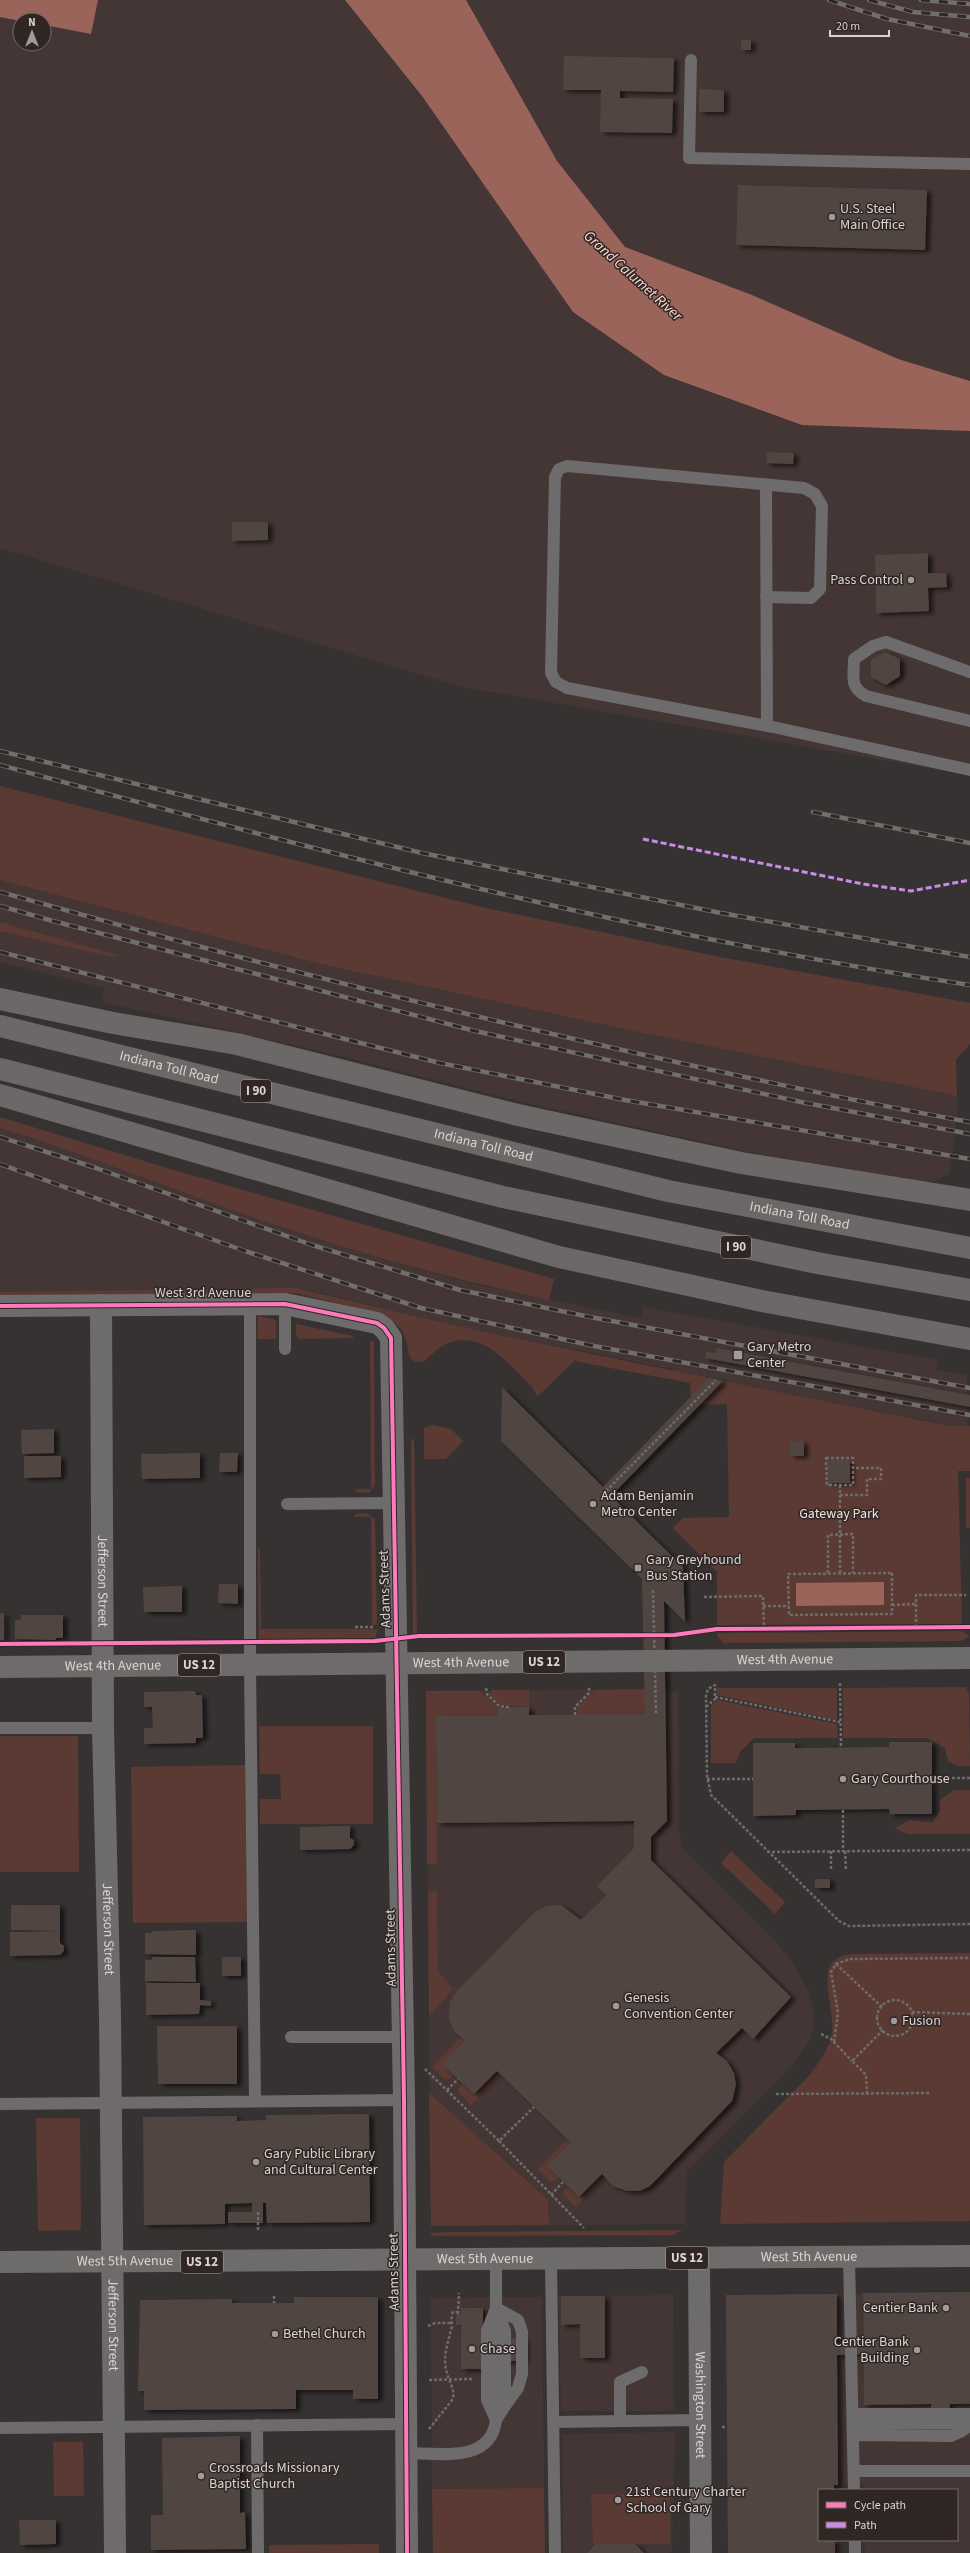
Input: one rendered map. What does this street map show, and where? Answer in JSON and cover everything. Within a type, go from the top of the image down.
[{"type":"highway","points":[[0,999],[112,1023],[237,1044],[518,1115],[741,1163],[970,1200]]},
{"type":"highway","name":"Indiana Toll Road","points":[[0,1026],[511,1154],[676,1192],[970,1248]]},
{"type":"highway","name":"I 90","points":[[0,1069],[503,1197],[817,1263],[970,1290]]},
{"type":"highway","points":[[0,1095],[559,1257],[762,1301],[970,1338]]},
{"type":"main road","name":"West 4th Avenue","points":[[0,1666],[398,1664],[970,1658]]},
{"type":"main road","name":"West 5th Avenue","points":[[0,2262],[404,2262],[970,2256]]},
{"type":"street","name":"West 3rd Avenue","points":[[0,1306],[101,1304],[285,1304],[377,1323],[389,1334],[392,1344]]},
{"type":"street","name":"Jefferson Street","points":[[101,1304],[104,1666],[103,1728],[111,2102],[115,2553]]},
{"type":"street","name":"Adams Street","points":[[392,1344],[393,1503],[398,1664],[404,2100],[407,2553]]},
{"type":"street","name":"Washington Street","points":[[699,2258],[701,2553]]},
{"type":"lane","points":[[690,60],[689,158],[970,164]]},
{"type":"lane","points":[[766,597],[811,598],[820,589],[822,506],[815,494],[804,488],[567,466],[559,469],[555,476],[551,673],[556,682],[567,688],[768,726],[970,770]]},
{"type":"lane","points":[[766,485],[768,726]]},
{"type":"lane","points":[[970,672],[886,642],[872,646],[854,659],[854,686],[857,691],[866,696],[970,721]]},
{"type":"lane","points":[[250,1303],[250,1665],[255,2101]]},
{"type":"lane","points":[[285,1304],[286,1349]]},
{"type":"lane","points":[[287,1504],[393,1503]]},
{"type":"lane","points":[[0,1728],[103,1728]]},
{"type":"lane","points":[[291,2037],[403,2037]]},
{"type":"lane","points":[[0,2104],[404,2100]]},
{"type":"lane","points":[[849,2258],[854,2489]]},
{"type":"lane","points":[[496,2260],[496,2420]]},
{"type":"lane","points":[[550,2260],[555,2553]]},
{"type":"lane","points":[[496,2308],[505,2331],[505,2406]]},
{"type":"lane","points":[[406,2453],[459,2453],[474,2451],[487,2442],[496,2420],[522,2380],[522,2332],[518,2320],[496,2308]]},
{"type":"lane","points":[[620,2421],[620,2382],[642,2372]]},
{"type":"lane","points":[[853,2424],[970,2414]]},
{"type":"lane","points":[[853,2424],[956,2423],[970,2418]]},
{"type":"lane","points":[[553,2422],[700,2420]]},
{"type":"lane","points":[[0,2428],[406,2424]]},
{"type":"lane","points":[[853,2424],[954,2435],[970,2425]]},
{"type":"lane","points":[[257,2425],[258,2553]]},
{"type":"lane","points":[[854,2471],[970,2471]]},
{"type":"lane","points":[[855,2541],[855,2553]]},
{"type":"path","points":[[606,1491],[716,1380]]},
{"type":"path","points":[[826,1458],[853,1458],[853,1468],[853,1484],[827,1484],[826,1458]]},
{"type":"path","points":[[840,1495],[867,1495],[867,1479],[881,1479],[881,1468],[853,1468]]},
{"type":"path","points":[[840,1484],[840,1573]]},
{"type":"path","points":[[828,1573],[828,1535],[853,1534],[853,1573]]},
{"type":"path","points":[[840,1573],[892,1573],[892,1614],[789,1615],[788,1574],[840,1573]]},
{"type":"path","points":[[653,1590],[656,1714]]},
{"type":"path","points":[[916,1627],[916,1595],[966,1594]]},
{"type":"path","points":[[704,1597],[763,1596],[764,1629]]},
{"type":"path","points":[[892,1605],[916,1604]]},
{"type":"path","points":[[763,1606],[789,1606]]},
{"type":"path","points":[[909,1628],[924,1627]]},
{"type":"path","points":[[756,1629],[771,1629]]},
{"type":"path","points":[[651,1635],[658,1635]]},
{"type":"path","points":[[840,1683],[841,1748]]},
{"type":"path","points":[[706,1707],[715,1697],[715,1685],[706,1692],[706,1707],[707,1779],[709,1790],[715,1801],[844,1924],[970,1924]]},
{"type":"path","points":[[575,1715],[575,1708],[589,1692],[589,1687]]},
{"type":"path","points":[[486,1688],[486,1694],[499,1706],[509,1708]]},
{"type":"path","points":[[715,1697],[840,1722]]},
{"type":"path","points":[[932,1778],[970,1778]]},
{"type":"path","points":[[707,1779],[753,1779]]},
{"type":"path","points":[[843,1810],[846,1871]]},
{"type":"path","points":[[767,1852],[970,1850]]},
{"type":"path","points":[[831,1851],[831,1871]]},
{"type":"path","points":[[834,2042],[838,2013],[832,1972],[836,1964],[850,1959],[970,1958]]},
{"type":"path","points":[[836,1964],[882,2007]]},
{"type":"path","points":[[897,2000],[908,2006],[912,2012],[911,2026],[902,2034],[891,2035],[882,2030],[877,2021],[882,2007],[890,2001],[897,2000]]},
{"type":"path","points":[[912,2012],[970,2014]]},
{"type":"path","points":[[852,2061],[882,2030]]},
{"type":"path","points":[[821,2034],[834,2042],[866,2075],[867,2094]]},
{"type":"path","points":[[425,2069],[499,2141],[584,2228]]},
{"type":"path","points":[[447,2090],[458,2079]]},
{"type":"path","points":[[776,2094],[930,2093]]},
{"type":"path","points":[[499,2141],[534,2107]]},
{"type":"path","points":[[551,2195],[563,2182]]},
{"type":"path","points":[[258,2212],[258,2230]]},
{"type":"path","points":[[429,2429],[453,2400],[445,2361],[451,2314],[453,2312],[458,2313],[459,2293]]},
{"type":"path","points":[[274,2296],[274,2303]]},
{"type":"path","points":[[428,2326],[435,2323],[451,2323]]},
{"type":"path","points":[[429,2380],[471,2380],[476,2375]]},
{"type":"path","points":[[722,2427],[727,2427]]},
{"type":"shaded area","points":[[0,0],[970,0],[970,775],[462,687],[0,548]]},
{"type":"shaded area","points":[[0,880],[320,964],[648,1034],[957,1096],[958,1112],[949,1174],[924,1185],[744,1151],[518,1101],[328,1053],[102,1002],[105,988],[0,962],[0,931],[106,956],[119,956],[0,922]]},
{"type":"shaded area","points":[[0,1128],[114,1166],[307,1236],[403,1265],[487,1287],[641,1318],[643,1307],[938,1360],[936,1370],[967,1375],[967,1428],[673,1372],[673,1369],[485,1332],[303,1289],[0,1292]]},
{"type":"shaded area","points":[[646,1689],[650,1692],[678,1692],[679,1831],[683,1850],[780,1947],[792,1962],[808,1990],[813,2008],[814,2024],[810,2040],[796,2061],[687,2172],[685,2224],[431,2226],[426,1691]]},
{"type":"shaded area","points":[[970,2292],[970,2553],[865,2553],[864,2541],[958,2541],[958,2489],[864,2489],[864,2485],[838,2485],[838,2489],[818,2489],[818,2541],[838,2541],[839,2553],[728,2553],[726,2295]]},
{"type":"shaded area","points":[[673,2295],[674,2411],[561,2411],[559,2296]]},
{"type":"shaded area","points":[[542,2297],[544,2488],[432,2489],[431,2298]]},
{"type":"shaded area","name":"21st Century Charter School of Gary","points":[[675,2432],[672,2548],[670,2553],[563,2553],[562,2434]]},
{"type":"green space","points":[[0,786],[477,906],[720,957],[970,1003],[970,1044],[956,1060],[957,1096],[648,1034],[320,964],[0,880]]},
{"type":"green space","points":[[0,922],[121,956],[106,956],[0,931]]},
{"type":"green space","points":[[0,1117],[167,1168],[554,1279],[549,1300],[458,1279],[398,1263],[231,1210],[39,1140],[0,1128]]},
{"type":"green space","points":[[295,1288],[485,1332],[709,1378],[691,1397],[690,1383],[574,1361],[538,1396],[532,1387],[514,1368],[483,1344],[459,1340],[442,1346],[422,1362],[414,1362],[409,1356],[407,1343],[402,1330],[388,1317],[375,1312],[295,1293],[0,1297],[0,1292]]},
{"type":"green space","points":[[258,1316],[276,1320],[276,1339],[257,1339]]},
{"type":"green space","points":[[296,1324],[353,1336],[353,1338],[300,1339],[296,1336]]},
{"type":"green space","points":[[370,1341],[374,1341],[375,1484],[370,1492],[358,1493],[354,1489],[371,1489]]},
{"type":"green space","name":"Gateway Park","points":[[723,1381],[951,1426],[970,1426],[970,1471],[958,1471],[962,1624],[717,1625],[717,1572],[673,1528],[683,1518],[729,1517],[727,1404],[699,1405]]},
{"type":"green space","points":[[432,1425],[451,1429],[463,1441],[446,1459],[424,1459],[424,1428]]},
{"type":"green space","points":[[414,1437],[417,1634],[413,1634],[411,1442]]},
{"type":"green space","points":[[966,1478],[970,1478],[970,1528],[966,1528]]},
{"type":"green space","points":[[366,1513],[375,1519],[377,1625],[372,1625],[371,1517],[354,1517],[356,1514]]},
{"type":"green space","points":[[260,1548],[261,1629],[377,1629],[376,1638],[259,1639],[258,1550]]},
{"type":"green space","points":[[962,1631],[970,1637],[960,1641],[724,1643],[717,1636],[717,1633]]},
{"type":"green space","points":[[966,1687],[969,1695],[970,1766],[958,1766],[948,1761],[945,1748],[927,1738],[843,1738],[843,1688]]},
{"type":"green space","points":[[717,1688],[837,1688],[837,1720],[717,1695]]},
{"type":"green space","points":[[646,1689],[650,1692],[666,1692],[666,1714],[577,1715],[577,1708],[595,1690]]},
{"type":"green space","points":[[492,1690],[529,1690],[529,1707],[500,1705],[489,1694]]},
{"type":"green space","points":[[426,1691],[480,1691],[498,1707],[498,1716],[436,1716],[437,1864],[427,1864]]},
{"type":"green space","points":[[717,1700],[837,1724],[838,1738],[754,1738],[739,1753],[736,1763],[711,1763],[711,1706]]},
{"type":"green space","points":[[259,1726],[373,1726],[373,1824],[260,1824],[260,1799],[281,1799],[280,1774],[260,1774]]},
{"type":"green space","points":[[0,1736],[78,1736],[79,1872],[0,1872]]},
{"type":"green space","points":[[245,1765],[247,1922],[133,1923],[131,1767]]},
{"type":"green space","points":[[954,1790],[970,1790],[970,1834],[907,1834],[895,1828],[910,1820],[932,1823],[940,1811],[940,1800]]},
{"type":"green space","points":[[731,1851],[785,1902],[775,1914],[721,1863]]},
{"type":"green space","points":[[437,1891],[438,1971],[453,1989],[429,2016],[428,1892]]},
{"type":"green space","points":[[970,1953],[970,2221],[720,2224],[724,2162],[809,2076],[826,2051],[830,2041],[832,2029],[832,2015],[828,1988],[828,1976],[831,1965],[838,1958],[852,1954]]},
{"type":"green space","points":[[461,2037],[465,2041],[442,2064],[453,2075],[449,2079],[444,2079],[432,2067]]},
{"type":"green space","points":[[497,2071],[501,2075],[471,2105],[459,2093],[458,2088],[463,2084],[474,2094]]},
{"type":"green space","points":[[429,2093],[548,2200],[549,2225],[431,2226]]},
{"type":"green space","points":[[36,2118],[80,2118],[81,2230],[38,2231]]},
{"type":"green space","points":[[567,2139],[571,2143],[547,2166],[559,2177],[555,2181],[550,2181],[538,2169]]},
{"type":"green space","points":[[602,2174],[605,2178],[576,2207],[564,2196],[564,2191],[568,2187],[579,2197]]},
{"type":"green space","points":[[683,2230],[673,2235],[431,2236],[431,2233],[451,2232]]},
{"type":"green space","points":[[53,2442],[83,2442],[84,2496],[54,2496]]},
{"type":"green space","points":[[544,2488],[545,2553],[433,2553],[432,2489]]},
{"type":"green space","points":[[591,2494],[670,2494],[670,2544],[593,2544]]},
{"type":"green space","points":[[379,2544],[379,2553],[269,2553],[269,2545]]},
{"type":"water","points":[[0,0],[98,0],[91,34],[52,27],[52,12],[12,12],[12,19],[0,17]]},
{"type":"water","name":"Grand Calumet River","points":[[345,0],[466,0],[557,161],[625,247],[752,295],[898,359],[970,381],[970,431],[802,425],[664,375],[573,312],[422,96]]},
{"type":"water","points":[[884,1582],[884,1605],[796,1606],[796,1583]]},
{"type":"building","points":[[741,40],[751,40],[751,50],[741,50]]},
{"type":"building","points":[[564,56],[674,58],[673,92],[620,91],[620,98],[673,99],[672,133],[600,132],[601,90],[563,90]]},
{"type":"building","points":[[699,89],[724,90],[724,112],[699,112]]},
{"type":"building","name":"U.S. Steel Main Office","points":[[738,185],[927,190],[925,250],[736,245]]},
{"type":"building","points":[[767,452],[794,453],[793,464],[766,463]]},
{"type":"building","points":[[232,522],[268,522],[268,540],[232,541]]},
{"type":"building","name":"Pass Control","points":[[928,553],[928,573],[946,573],[947,587],[928,588],[929,611],[876,613],[875,555]]},
{"type":"building","points":[[885,652],[900,659],[900,676],[886,685],[871,677],[871,660]]},
{"type":"building","points":[[717,1348],[970,1395],[970,1407],[705,1358],[706,1351],[716,1353]]},
{"type":"building","name":"Genesis Convention Center","points":[[709,1378],[723,1381],[611,1496],[683,1567],[685,1622],[664,1601],[667,1821],[651,1837],[651,1860],[791,1997],[753,2039],[742,2028],[716,2053],[727,2061],[734,2073],[736,2085],[732,2101],[650,2186],[640,2191],[627,2191],[613,2186],[602,2174],[579,2197],[547,2166],[571,2143],[497,2071],[474,2094],[442,2064],[465,2041],[454,2031],[449,2020],[450,2002],[457,1991],[536,1911],[547,1906],[561,1905],[581,1920],[606,1896],[597,1886],[634,1848],[634,1821],[437,1823],[436,1716],[498,1716],[498,1707],[529,1707],[529,1715],[645,1714],[642,1579],[501,1441],[502,1387],[603,1487]]},
{"type":"building","points":[[54,1429],[54,1453],[22,1454],[21,1430]]},
{"type":"building","points":[[804,1441],[804,1456],[790,1456],[790,1442]]},
{"type":"building","points":[[200,1453],[200,1478],[142,1479],[141,1454]]},
{"type":"building","points":[[220,1453],[238,1453],[237,1472],[219,1472]]},
{"type":"building","points":[[24,1456],[61,1456],[61,1477],[24,1478]]},
{"type":"building","points":[[828,1460],[850,1460],[850,1483],[828,1483]]},
{"type":"building","points":[[219,1584],[238,1584],[238,1604],[218,1603]]},
{"type":"building","points":[[182,1586],[182,1612],[144,1612],[143,1587]]},
{"type":"building","points":[[0,1613],[4,1613],[4,1640],[0,1640]]},
{"type":"building","points":[[21,1615],[63,1615],[63,1638],[56,1638],[56,1640],[15,1639],[15,1620],[21,1620]]},
{"type":"building","points":[[195,1691],[196,1695],[202,1695],[203,1738],[196,1738],[196,1743],[144,1744],[144,1728],[153,1728],[152,1707],[144,1707],[144,1692]]},
{"type":"building","name":"Gary Courthouse","points":[[889,1742],[932,1742],[932,1814],[890,1814],[889,1809],[796,1810],[796,1815],[753,1816],[753,1743],[795,1743],[795,1748],[889,1747]]},
{"type":"building","points":[[350,1826],[350,1838],[354,1840],[354,1845],[350,1849],[300,1850],[300,1827]]},
{"type":"building","points":[[815,1879],[830,1879],[830,1888],[815,1888]]},
{"type":"building","points":[[11,1905],[60,1905],[60,1931],[11,1930]]},
{"type":"building","points":[[196,1930],[196,1955],[145,1954],[145,1933],[152,1933],[152,1931]]},
{"type":"building","points":[[60,1931],[60,1943],[64,1946],[64,1951],[60,1955],[10,1956],[10,1932]]},
{"type":"building","points":[[152,1957],[195,1957],[196,1982],[145,1981],[145,1960],[152,1960]]},
{"type":"building","points":[[222,1957],[241,1957],[241,1976],[222,1976]]},
{"type":"building","points":[[146,1983],[200,1983],[200,2000],[211,2001],[211,2006],[200,2005],[199,2014],[146,2015]]},
{"type":"building","points":[[157,2026],[237,2026],[237,2084],[158,2084]]},
{"type":"building","name":"Gary Public Library and Cultural Center","points":[[369,2114],[370,2222],[267,2223],[266,2203],[263,2203],[263,2223],[228,2223],[228,2212],[252,2212],[252,2203],[225,2204],[225,2224],[144,2225],[143,2117],[237,2116],[237,2121],[266,2120],[266,2115]]},
{"type":"building","points":[[970,2292],[970,2404],[950,2404],[950,2434],[931,2435],[931,2404],[864,2405],[864,2354],[837,2355],[838,2485],[834,2485],[834,2489],[818,2489],[818,2541],[835,2541],[835,2553],[728,2553],[726,2295],[837,2294],[837,2345],[864,2345],[863,2293]]},
{"type":"building","points":[[561,2296],[605,2296],[605,2358],[580,2358],[580,2324],[561,2325]]},
{"type":"building","points":[[294,2297],[378,2297],[378,2399],[353,2399],[353,2390],[296,2390],[296,2409],[144,2410],[144,2391],[138,2391],[140,2300],[232,2299],[232,2303],[294,2303]]},
{"type":"building","points":[[461,2308],[483,2308],[483,2338],[524,2338],[524,2361],[483,2361],[483,2369],[461,2369],[461,2325],[456,2325],[456,2314],[461,2314]]},
{"type":"building","name":"Crossroads Missionary Baptist Church","points":[[240,2436],[240,2513],[245,2512],[246,2549],[151,2550],[151,2515],[163,2515],[162,2438]]},
{"type":"building","points":[[19,2520],[56,2520],[56,2544],[20,2545]]},
{"type":"building","points":[[596,2544],[635,2544],[644,2553],[587,2553]]},
{"type":"railway","points":[[829,0],[887,19],[970,36]]},
{"type":"railway","points":[[869,0],[913,12],[970,17]]},
{"type":"railway","points":[[921,0],[970,4]]},
{"type":"railway","points":[[0,751],[422,853],[721,913],[970,957]]},
{"type":"railway","points":[[0,765],[361,860],[603,917],[847,965],[970,985]]},
{"type":"railway","points":[[813,812],[970,843]]},
{"type":"railway","points":[[0,892],[219,952],[513,1025],[778,1084],[970,1122]]},
{"type":"railway","points":[[0,906],[475,1031],[801,1102],[970,1134]]},
{"type":"railway","points":[[0,952],[440,1063],[625,1100],[970,1159]]},
{"type":"railway","points":[[0,1137],[96,1168],[312,1245],[460,1290],[585,1316],[970,1388]]},
{"type":"railway","points":[[0,1164],[245,1251],[421,1308],[594,1346],[970,1415]]},
{"type":"marked path","points":[[643,839],[863,884],[911,891],[970,880]]},
{"type":"cycle path","points":[[0,1306],[285,1304],[377,1323],[384,1328],[391,1338],[404,2100],[407,2553]]},
{"type":"cycle path","points":[[0,1644],[375,1641],[419,1636],[674,1635],[717,1629],[970,1627]]},
{"type":"place","name":"U.S. Steel Main Office","points":[[832,217]]},
{"type":"place","name":"Pass Control","points":[[911,580]]},
{"type":"place","name":"Gary Metro Center","points":[[738,1355]]},
{"type":"place","name":"Adam Benjamin Metro Center","points":[[593,1504]]},
{"type":"place","name":"Gary Greyhound Bus Station","points":[[638,1568]]},
{"type":"place","name":"Gary Courthouse","points":[[843,1779]]},
{"type":"place","name":"Genesis Convention Center","points":[[616,2006]]},
{"type":"place","name":"Fusion","points":[[894,2021]]},
{"type":"place","name":"Gary Public Library and Cultural Center","points":[[256,2162]]},
{"type":"place","name":"Centier Bank","points":[[946,2308]]},
{"type":"place","name":"Bethel Church","points":[[275,2334]]},
{"type":"place","name":"Chase","points":[[472,2349]]},
{"type":"place","name":"Centier Bank Building","points":[[917,2350]]},
{"type":"place","name":"Crossroads Missionary Baptist Church","points":[[201,2476]]},
{"type":"place","name":"21st Century Charter School of Gary","points":[[618,2500]]}]
